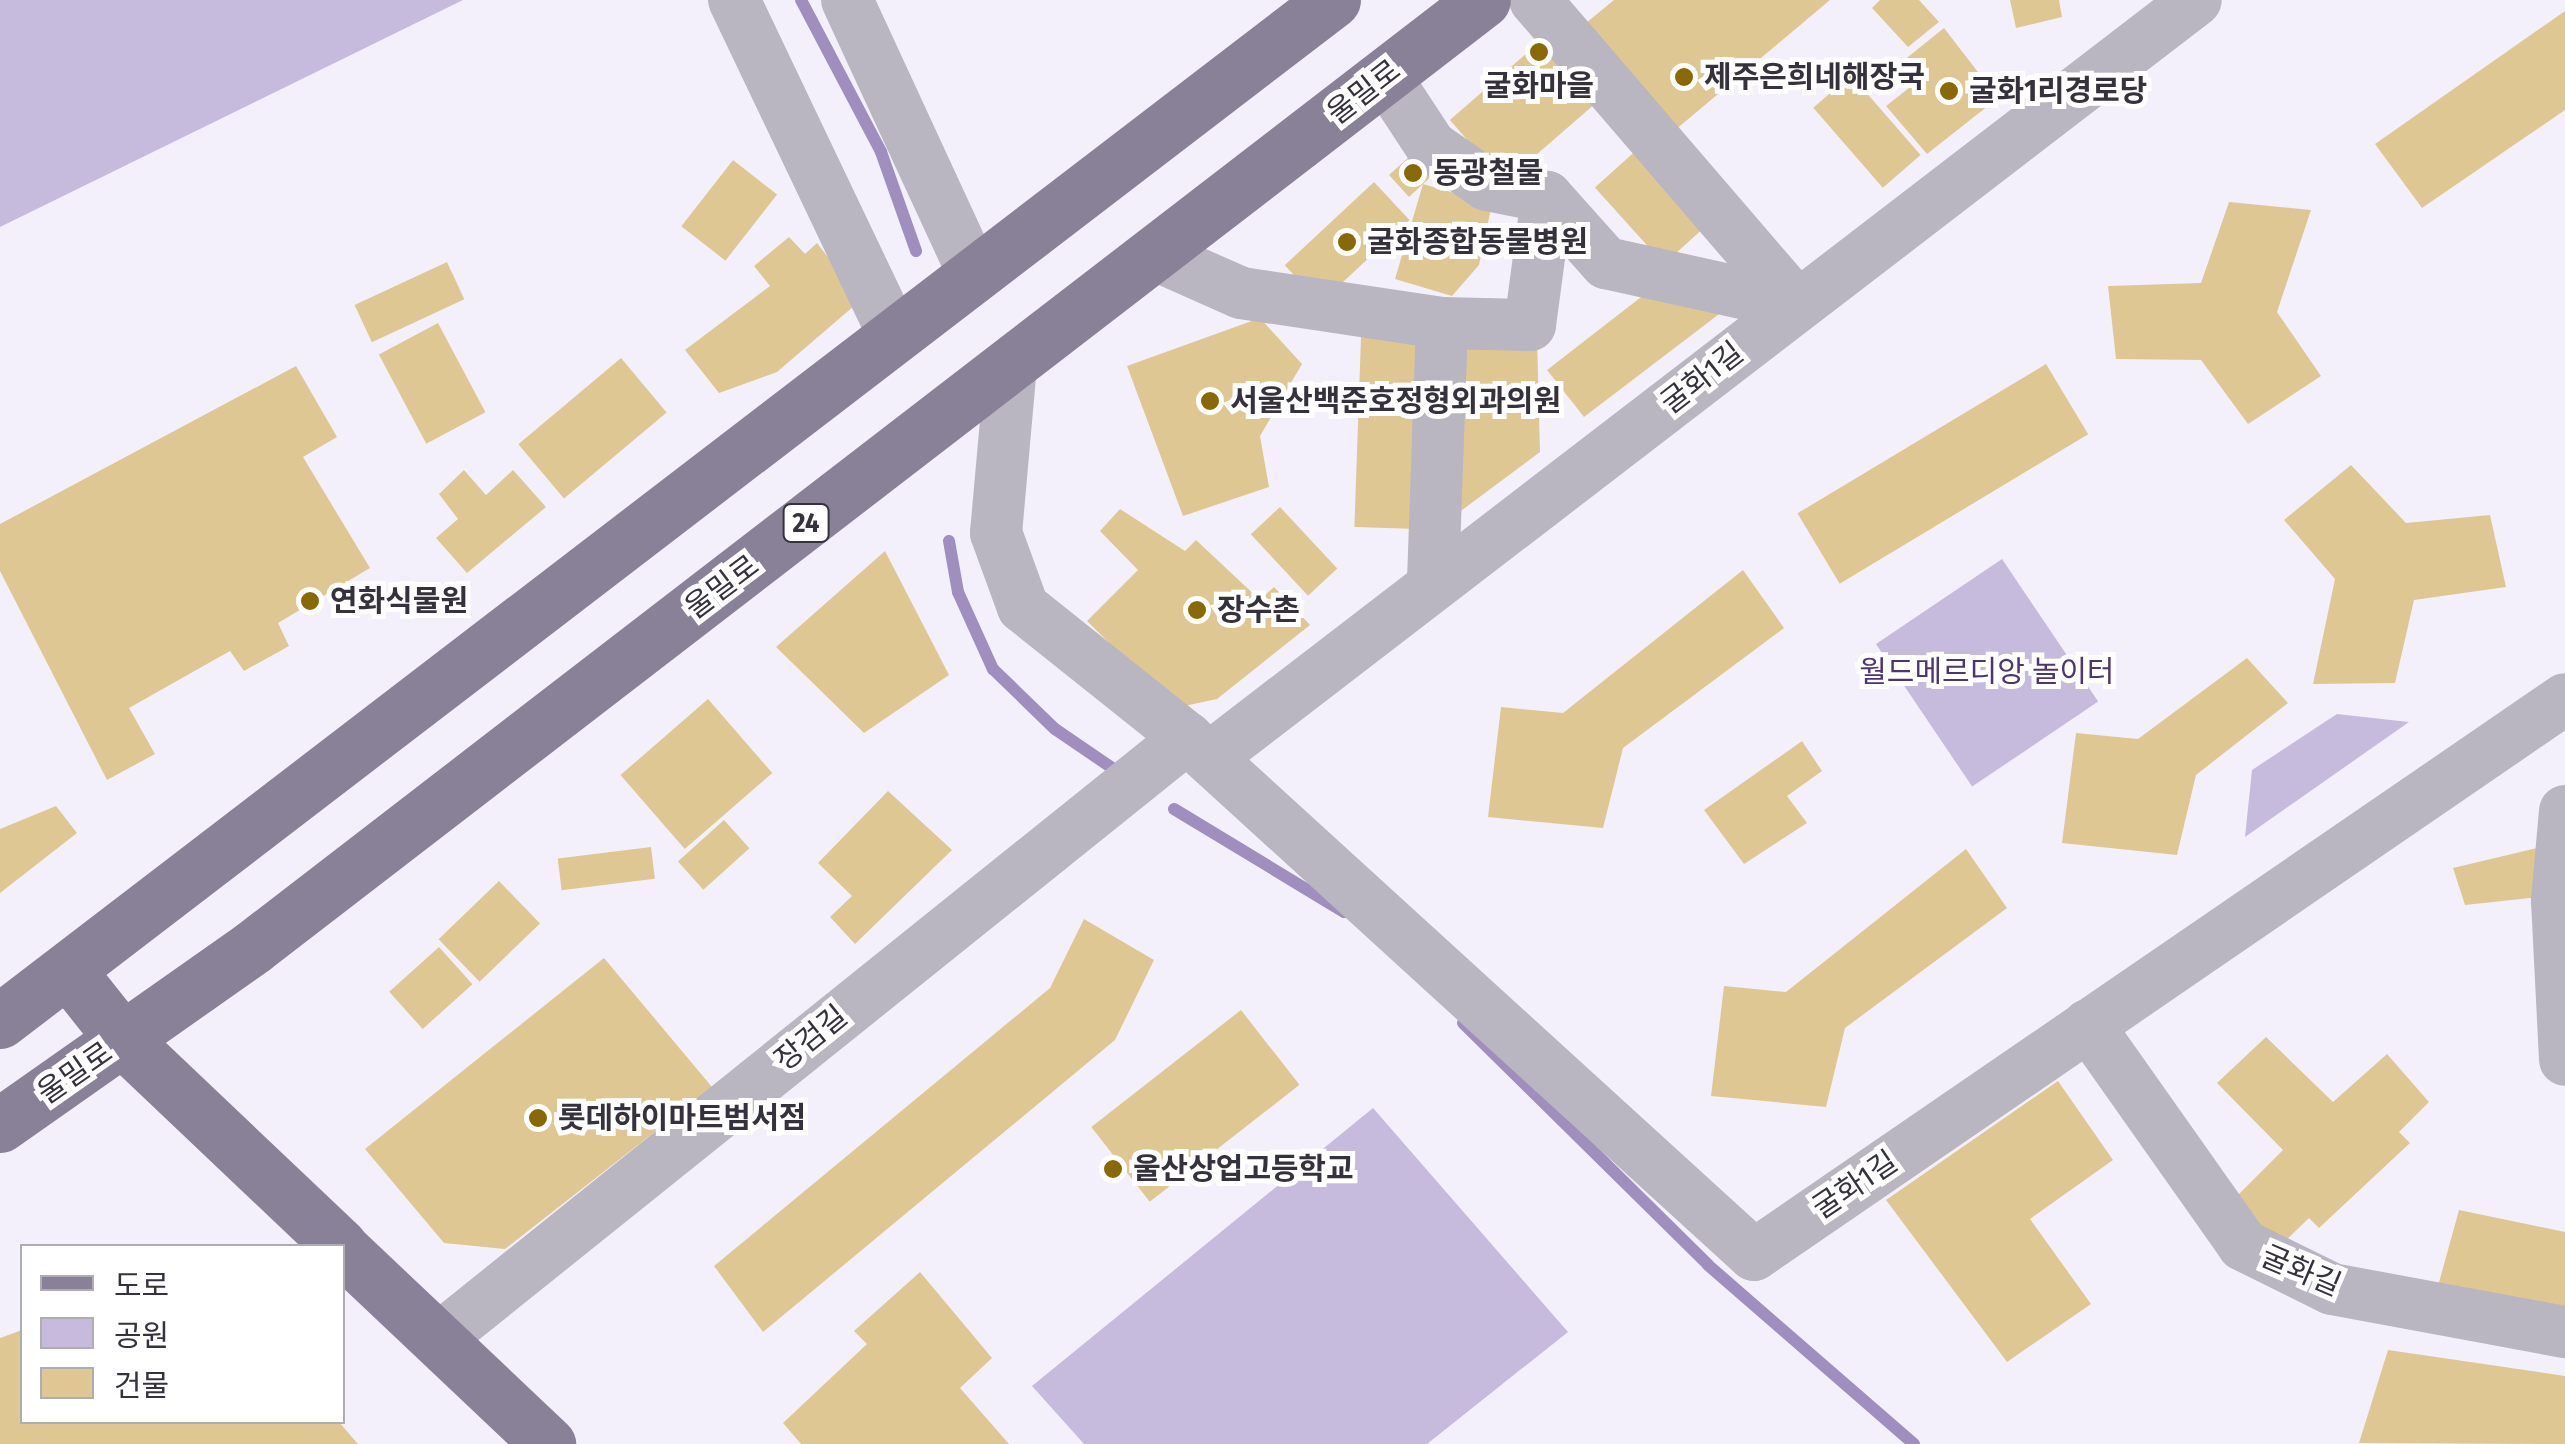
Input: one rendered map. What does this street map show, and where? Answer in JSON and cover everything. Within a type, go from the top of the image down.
[{"type":"main road","points":[[0,1022],[1333,0]]},
{"type":"main road","name":"울밀로","points":[[0,1125],[123,1040],[1012,366],[1483,0]]},
{"type":"main road","points":[[69,972],[123,1040],[337,1244]]},
{"type":"main road","points":[[345,1252],[548,1444]]},
{"type":"street","points":[[734,0],[894,334]]},
{"type":"street","points":[[847,0],[973,273]]},
{"type":"street","points":[[1535,0],[1797,305]]},
{"type":"street","name":"굴화1길","points":[[1198,748],[1434,585],[2180,5]]},
{"type":"street","points":[[1385,76],[1431,146],[1487,185],[1547,197],[1606,263],[1797,305]]},
{"type":"street","points":[[1152,254],[1241,294],[1442,323],[1530,326],[1547,197]]},
{"type":"street","points":[[1434,585],[1442,323]]},
{"type":"street","name":"굴화1길","points":[[1012,366],[996,533],[1023,607],[1198,748],[1754,1255],[2565,699]]},
{"type":"street","name":"장검길","points":[[437,1340],[1198,748]]},
{"type":"street","points":[[2565,811],[2557,901],[2565,1060]]},
{"type":"street","name":"굴화길","points":[[2088,1025],[2242,1246],[2332,1290],[2565,1332]]},
{"type":"green space","points":[[0,0],[463,0],[0,227]]},
{"type":"green space","name":"월드메르디앙 놀이터","points":[[2002,559],[2098,702],[1972,787],[1876,644]]},
{"type":"green space","points":[[2337,714],[2409,722],[2245,837],[2252,770]]},
{"type":"green space","points":[[1373,1108],[1568,1332],[1427,1444],[1084,1444],[1032,1386]]},
{"type":"building","name":"제주은희네해장국","points":[[1614,0],[1830,0],[1674,131],[1586,23]]},
{"type":"building","points":[[1880,0],[1919,0],[1939,22],[1908,47],[1872,8]]},
{"type":"building","points":[[2010,0],[2059,0],[2062,17],[2016,28]]},
{"type":"building","points":[[2565,11],[2565,110],[2422,208],[2375,144]]},
{"type":"building","name":"굴화1리경로당","points":[[1944,28],[1998,98],[1927,154],[1886,106],[1914,84],[1898,65]]},
{"type":"building","points":[[1551,32],[1605,95],[1504,183],[1450,120]]},
{"type":"building","points":[[1851,75],[1921,155],[1883,188],[1813,108]]},
{"type":"building","points":[[1641,146],[1710,223],[1664,264],[1595,187]]},
{"type":"building","name":"동광철물","points":[[1418,149],[1438,170],[1409,197],[1389,175]]},
{"type":"building","points":[[733,160],[777,194],[725,261],[681,226]]},
{"type":"building","name":"굴화종합동물병원","points":[[1374,182],[1409,220],[1320,303],[1285,265]]},
{"type":"building","points":[[1423,184],[1492,204],[1479,265],[1452,296],[1395,279]]},
{"type":"building","points":[[2229,202],[2311,210],[2277,312],[2321,376],[2248,424],[2201,360],[2116,359],[2108,286],[2201,283]]},
{"type":"building","points":[[789,237],[805,254],[817,243],[861,300],[777,372],[719,393],[685,350],[770,286],[754,266]]},
{"type":"building","points":[[447,262],[464,299],[372,342],[355,305]]},
{"type":"building","points":[[1645,294],[1731,305],[1584,417],[1547,370]]},
{"type":"building","name":"서울산백준호정형외과의원","points":[[1260,318],[1302,364],[1260,436],[1269,487],[1183,516],[1127,366]]},
{"type":"building","points":[[438,323],[485,412],[426,444],[379,354]]},
{"type":"building","points":[[1455,336],[1537,336],[1540,452],[1442,525]]},
{"type":"building","points":[[1361,337],[1432,339],[1425,529],[1354,527]]},
{"type":"building","points":[[621,358],[667,412],[564,499],[518,444]]},
{"type":"building","points":[[2046,364],[2088,434],[1840,584],[1797,513]]},
{"type":"building","points":[[296,366],[337,437],[303,457],[370,568],[278,623],[289,646],[244,671],[230,651],[129,708],[155,754],[107,780],[0,571],[0,524]]},
{"type":"building","points":[[2351,465],[2406,523],[2490,515],[2506,587],[2414,600],[2395,683],[2313,684],[2335,579],[2284,520]]},
{"type":"building","points":[[464,470],[486,495],[513,470],[546,507],[467,573],[436,538],[458,519],[439,494]]},
{"type":"building","points":[[1280,507],[1337,568],[1308,596],[1251,534]]},
{"type":"building","name":"장수촌","points":[[1120,509],[1185,551],[1196,540],[1260,600],[1274,587],[1310,625],[1217,699],[1175,708],[1087,621],[1138,570],[1100,531]]},
{"type":"building","points":[[885,551],[949,675],[864,733],[776,647]]},
{"type":"building","points":[[1743,570],[1784,628],[1623,748],[1603,828],[1488,817],[1501,707],[1563,713]]},
{"type":"building","points":[[2247,658],[2288,703],[2196,775],[2177,855],[2062,843],[2076,733],[2138,739]]},
{"type":"building","points":[[708,699],[772,773],[685,849],[620,775]]},
{"type":"building","points":[[1802,741],[1822,771],[1787,796],[1807,823],[1744,864],[1704,810]]},
{"type":"building","points":[[888,791],[952,850],[855,944],[830,917],[852,896],[818,863]]},
{"type":"building","points":[[56,806],[77,833],[0,893],[0,829]]},
{"type":"building","points":[[724,820],[749,848],[703,890],[678,861]]},
{"type":"building","points":[[651,847],[655,879],[562,890],[558,858]]},
{"type":"building","points":[[2537,848],[2548,896],[2465,905],[2453,868]]},
{"type":"building","points":[[1966,849],[2007,908],[1845,1028],[1826,1107],[1711,1096],[1724,986],[1786,992]]},
{"type":"building","points":[[499,881],[540,923],[480,982],[439,939]]},
{"type":"building","points":[[1084,919],[1154,960],[1115,1040],[763,1332],[714,1266],[1050,988]]},
{"type":"building","points":[[439,947],[472,984],[423,1029],[389,992]]},
{"type":"building","name":"롯데하이마트범서점","points":[[604,958],[712,1087],[505,1249],[444,1243],[365,1149]]},
{"type":"building","points":[[1241,1010],[1299,1085],[1150,1202],[1091,1127]]},
{"type":"building","points":[[2266,1037],[2333,1102],[2387,1054],[2429,1102],[2399,1132],[2410,1143],[2319,1228],[2309,1218],[2277,1249],[2231,1202],[2283,1150],[2217,1083]]},
{"type":"building","points":[[2058,1081],[2113,1160],[2030,1219],[2091,1304],[2007,1362],[1886,1200]]},
{"type":"building","points":[[2459,1210],[2565,1232],[2565,1312],[2438,1286]]},
{"type":"building","points":[[920,1272],[992,1358],[960,1388],[1009,1444],[801,1444],[783,1423],[867,1344],[854,1331]]},
{"type":"building","points":[[20,1331],[20,1424],[341,1424],[358,1444],[0,1444],[0,1338]]},
{"type":"building","points":[[2388,1350],[2565,1376],[2565,1444],[2359,1443]]},
{"type":"waterway","points":[[801,0],[881,152],[916,251]]},
{"type":"waterway","points":[[949,541],[958,592],[993,669],[1055,729],[1121,774]]},
{"type":"waterway","points":[[1174,809],[1344,912]]},
{"type":"waterway","points":[[1463,1023],[1708,1265],[1914,1444]]},
{"type":"place","name":"굴화마을","points":[[1539,52]]},
{"type":"place","name":"제주은희네해장국","points":[[1684,77]]},
{"type":"place","name":"굴화1리경로당","points":[[1949,91]]},
{"type":"place","name":"동광철물","points":[[1413,173]]},
{"type":"place","name":"굴화종합동물병원","points":[[1347,242]]},
{"type":"place","name":"서울산백준호정형외과의원","points":[[1210,401]]},
{"type":"place","name":"연화식물원","points":[[310,601]]},
{"type":"place","name":"장수촌","points":[[1197,610]]},
{"type":"place","name":"롯데하이마트범서점","points":[[538,1118]]},
{"type":"place","name":"울산상업고등학교","points":[[1113,1169]]}]
